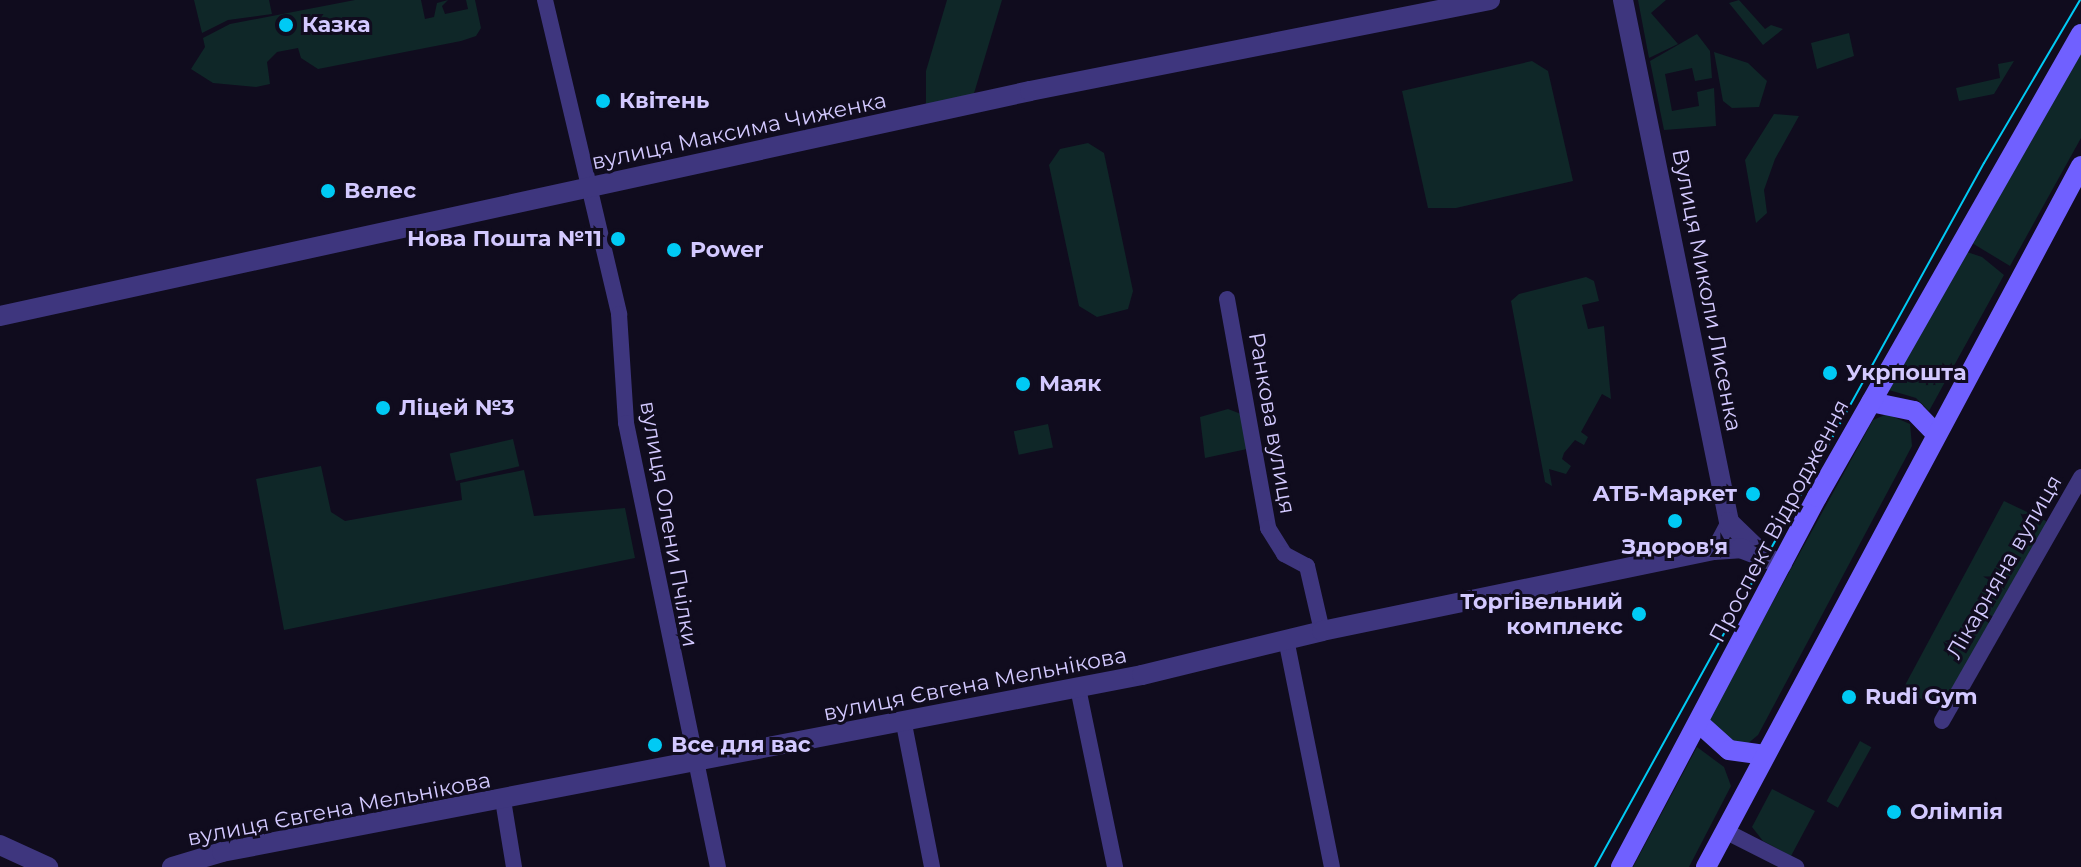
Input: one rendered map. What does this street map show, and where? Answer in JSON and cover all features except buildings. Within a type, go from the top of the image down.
[{"type":"main road","name":"Проспект Відродження","points":[[1621,867],[1871,402],[2081,34]]},
{"type":"main road","points":[[1706,867],[2081,166]]},
{"type":"main road","points":[[1871,402],[1914,411],[1936,434]]},
{"type":"main road","points":[[1699,723],[1729,750],[1765,755]]},
{"type":"street","name":"вулиця Олени Пчілки","points":[[545,0],[619,314],[626,423],[718,867]]},
{"type":"street","name":"вулиця Максима Чиженка","points":[[0,316],[1030,91],[1490,0]]},
{"type":"street","name":"Вулиця Миколи Лисенка","points":[[1623,0],[1729,522]]},
{"type":"street","name":"Ранкова вулиця","points":[[1227,299],[1266,521],[1284,554],[1307,566],[1322,631]]},
{"type":"street","name":"Лікарняна вулиця","points":[[1942,721],[2081,479]]},
{"type":"street","points":[[1714,550],[1729,522],[1744,541],[1782,564]]},
{"type":"street","name":"вулиця Євгена Мельнікова","points":[[172,867],[222,852],[904,724],[1287,644],[1322,631],[1714,550],[1740,548],[1782,564]]},
{"type":"street","points":[[1287,644],[1332,867]]},
{"type":"street","points":[[1078,688],[1115,867]]},
{"type":"street","points":[[904,724],[932,867]]},
{"type":"street","points":[[503,800],[514,867]]},
{"type":"street","points":[[1725,831],[1796,867]]},
{"type":"street","points":[[0,845],[48,867]]},
{"type":"green space","points":[[194,0],[269,0],[272,14],[228,20],[202,33]]},
{"type":"green space","points":[[355,0],[421,0],[425,19],[434,17],[437,3],[448,0],[442,6],[445,14],[468,9],[466,0],[475,0],[481,28],[476,36],[461,41],[318,69],[301,58],[298,48],[277,52],[267,62],[270,84],[256,87],[213,83],[191,69],[205,47],[203,38],[230,24]]},
{"type":"green space","points":[[947,0],[1002,0],[972,100],[926,104],[926,71]]},
{"type":"green space","points":[[1638,0],[1666,0],[1651,13],[1678,44],[1649,58]]},
{"type":"green space","points":[[1739,0],[1765,29],[1771,25],[1783,29],[1763,45],[1729,3]]},
{"type":"green space","points":[[1849,33],[1854,56],[1817,69],[1811,43]]},
{"type":"green space","points":[[1697,34],[1710,51],[1712,78],[1695,81],[1692,68],[1665,74],[1672,111],[1699,106],[1697,92],[1714,88],[1716,126],[1664,130],[1650,61]]},
{"type":"green space","points":[[2081,50],[2081,138],[2010,266],[1972,243]]},
{"type":"green space","points":[[1714,52],[1748,63],[1767,81],[1759,107],[1732,108],[1723,101]]},
{"type":"green space","points":[[1532,61],[1548,71],[1573,181],[1456,208],[1428,208],[1402,91]]},
{"type":"green space","points":[[2014,61],[1994,94],[1959,101],[1956,88],[2000,78],[1998,64]]},
{"type":"green space","points":[[1774,114],[1799,116],[1775,159],[1764,190],[1767,213],[1756,223],[1745,160]]},
{"type":"green space","points":[[1088,143],[1104,153],[1133,291],[1128,309],[1097,317],[1079,306],[1049,165],[1060,149]]},
{"type":"green space","points":[[1964,251],[1982,257],[2004,275],[1929,411],[1916,398],[1889,390]]},
{"type":"green space","points":[[1586,277],[1594,281],[1599,301],[1582,305],[1588,329],[1604,326],[1611,399],[1602,394],[1581,432],[1588,437],[1584,445],[1575,440],[1564,453],[1562,459],[1571,466],[1566,474],[1549,469],[1552,486],[1545,482],[1511,301],[1519,294]]},
{"type":"green space","points":[[1228,409],[1241,414],[1247,449],[1205,458],[1200,417]]},
{"type":"green space","points":[[1887,414],[1910,424],[1912,446],[1758,735],[1746,745],[1737,744],[1716,733],[1709,718],[1873,420]]},
{"type":"green space","points":[[1048,424],[1053,447],[1019,455],[1014,431]]},
{"type":"green space","points":[[513,439],[519,466],[456,481],[450,454]]},
{"type":"green space","points":[[321,466],[331,512],[345,521],[462,500],[460,483],[524,470],[534,516],[625,508],[635,558],[284,630],[256,479]]},
{"type":"green space","points":[[2004,501],[2046,521],[2045,532],[1943,711],[1903,689]]},
{"type":"green space","points":[[1860,741],[1871,747],[1838,808],[1827,801]]},
{"type":"green space","points":[[1697,747],[1724,767],[1731,786],[1689,867],[1633,867]]},
{"type":"green space","points":[[1772,789],[1815,811],[1791,856],[1763,841],[1752,827]]},
{"type":"tram line","points":[[1595,867],[1984,163],[2080,0]]},
{"type":"place","name":"Казка","points":[[286,25]]},
{"type":"place","name":"Квітень","points":[[603,101]]},
{"type":"place","name":"Велес","points":[[328,191]]},
{"type":"place","name":"Нова Пошта №11","points":[[618,239]]},
{"type":"place","name":"Power","points":[[674,250]]},
{"type":"place","name":"Укрпошта","points":[[1830,373]]},
{"type":"place","name":"Маяк","points":[[1023,384]]},
{"type":"place","name":"Ліцей №3","points":[[383,408]]},
{"type":"place","name":"АТБ-Маркет","points":[[1753,494]]},
{"type":"place","name":"Здоров'я","points":[[1675,521]]},
{"type":"place","name":"Торгівельний комплекс","points":[[1639,614]]},
{"type":"place","name":"Rudi Gym","points":[[1849,697]]},
{"type":"place","name":"Все для вас","points":[[655,745]]},
{"type":"place","name":"Олімпія","points":[[1894,812]]}]
